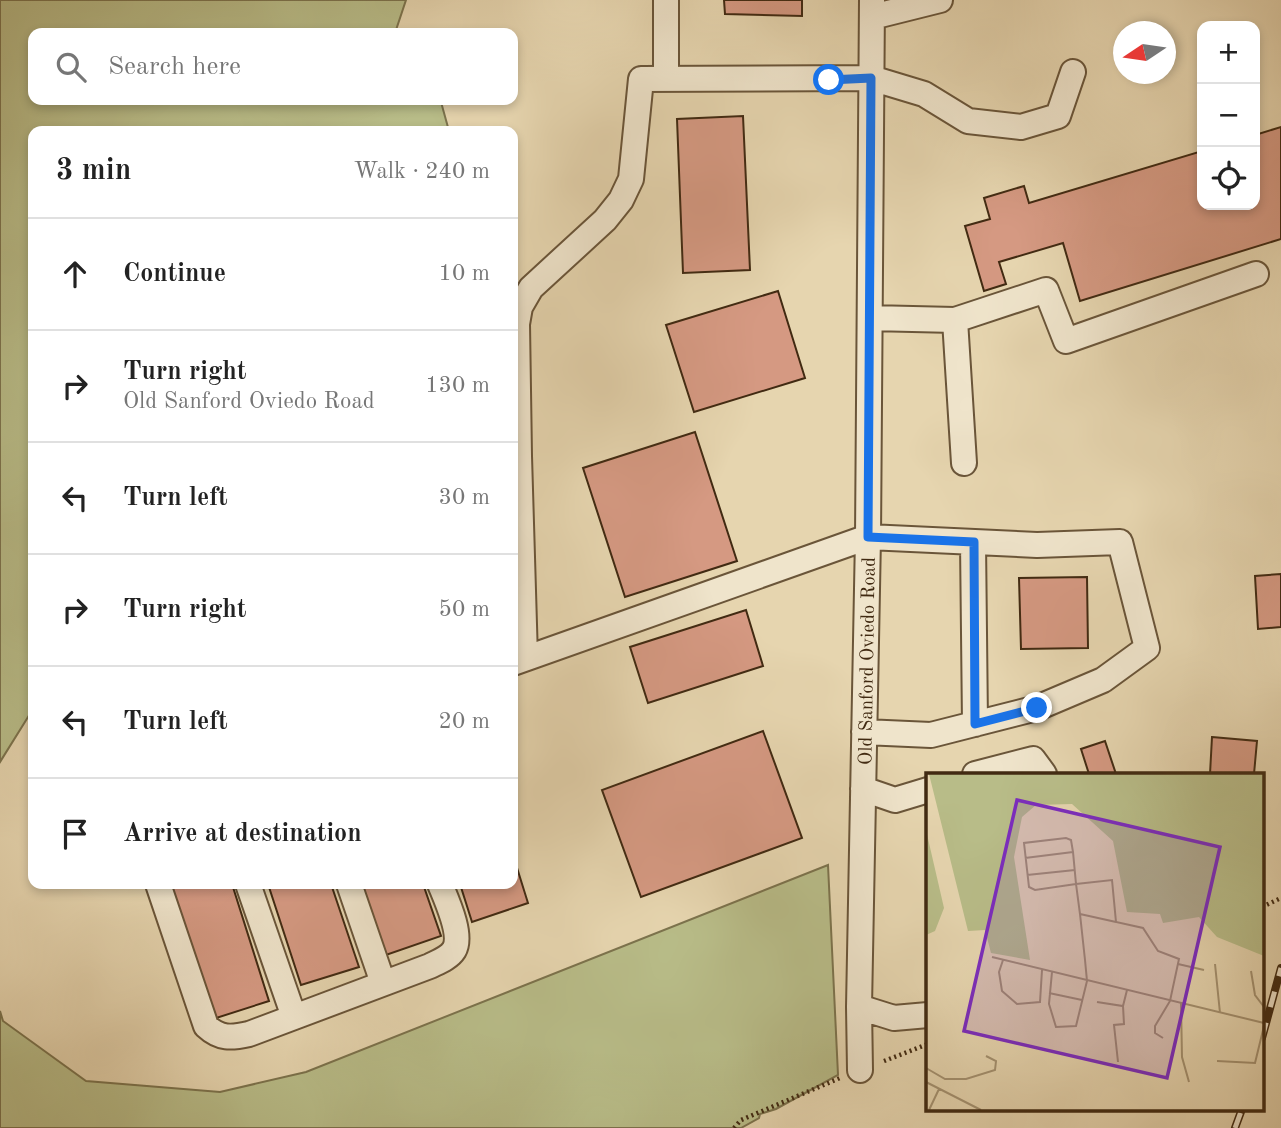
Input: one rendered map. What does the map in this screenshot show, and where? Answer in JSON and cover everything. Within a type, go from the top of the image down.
[{"type":"street","points":[[666,0],[666,79]]},
{"type":"street","points":[[872,8],[940,0]]},
{"type":"street","name":"Old Sanford Oviedo Road","points":[[860,1070],[872,8]]},
{"type":"street","points":[[518,318],[520,307],[531,288],[605,220],[621,200],[631,179],[641,79],[871,78],[924,94],[968,121],[1021,127],[1058,116],[1073,72]]},
{"type":"street","points":[[870,318],[956,320],[1046,290],[1066,341],[1256,274]]},
{"type":"street","points":[[956,320],[964,463]]},
{"type":"street","points":[[518,592],[519,660],[868,537],[1037,545],[1120,542],[1147,648],[1103,680],[1037,708],[931,735],[864,732]]},
{"type":"street","points":[[974,542],[975,724]]},
{"type":"street","points":[[982,773],[1033,759],[1043,773]]},
{"type":"street","points":[[863,789],[895,800],[926,791]]},
{"type":"street","points":[[160,889],[206,1026],[217,1036],[234,1037],[383,984],[445,958],[455,949],[457,937],[442,889]]},
{"type":"street","points":[[250,889],[294,1017]]},
{"type":"street","points":[[351,889],[383,984]]},
{"type":"street","points":[[859,1007],[894,1018],[926,1014]]},
{"type":"path","points":[[1264,906],[1281,898]]},
{"type":"path","points":[[734,1128],[741,1121],[926,1045]]},
{"type":"green space","points":[[0,0],[406,0],[397,28],[28,28],[28,105],[442,105],[448,126],[28,126],[28,717],[0,762]]},
{"type":"green space","points":[[828,865],[838,1075],[776,1109],[760,1114],[759,1118],[741,1128],[0,1128],[0,1011],[3,1021],[86,1081],[220,1092],[306,1072]]},
{"type":"building","points":[[724,0],[802,0],[802,16],[725,14]]},
{"type":"building","points":[[743,116],[750,270],[683,273],[677,119]]},
{"type":"building","points":[[1281,127],[1281,239],[1080,301],[1063,243],[999,262],[1006,284],[984,291],[965,226],[990,219],[984,198],[1024,186],[1029,203],[1197,153],[1197,210],[1260,210],[1260,133]]},
{"type":"building","points":[[778,291],[805,378],[694,412],[666,325]]},
{"type":"building","points":[[695,432],[737,561],[625,597],[583,468]]},
{"type":"building","points":[[1281,574],[1281,627],[1258,629],[1255,576]]},
{"type":"building","points":[[1087,577],[1088,648],[1021,649],[1019,578]]},
{"type":"building","points":[[746,610],[763,666],[648,703],[630,647]]},
{"type":"building","points":[[763,731],[802,838],[641,897],[602,790]]},
{"type":"building","points":[[1212,737],[1257,741],[1254,773],[1210,773]]},
{"type":"building","points":[[1105,741],[1116,773],[1089,773],[1081,749]]},
{"type":"building","points":[[518,871],[528,903],[472,922],[462,889],[518,889]]},
{"type":"building","points":[[172,889],[234,889],[269,1001],[213,1019]]},
{"type":"building","points":[[270,889],[333,889],[359,967],[301,985]]},
{"type":"building","points":[[361,889],[425,889],[441,936],[383,956]]},
{"type":"railway","points":[[1264,1031],[1281,968]]},
{"type":"railway","points":[[1235,1128],[1242,1110]]},
{"type":"route","points":[[829,80],[871,78],[868,537],[974,542],[975,724],[1037,708]]}]
